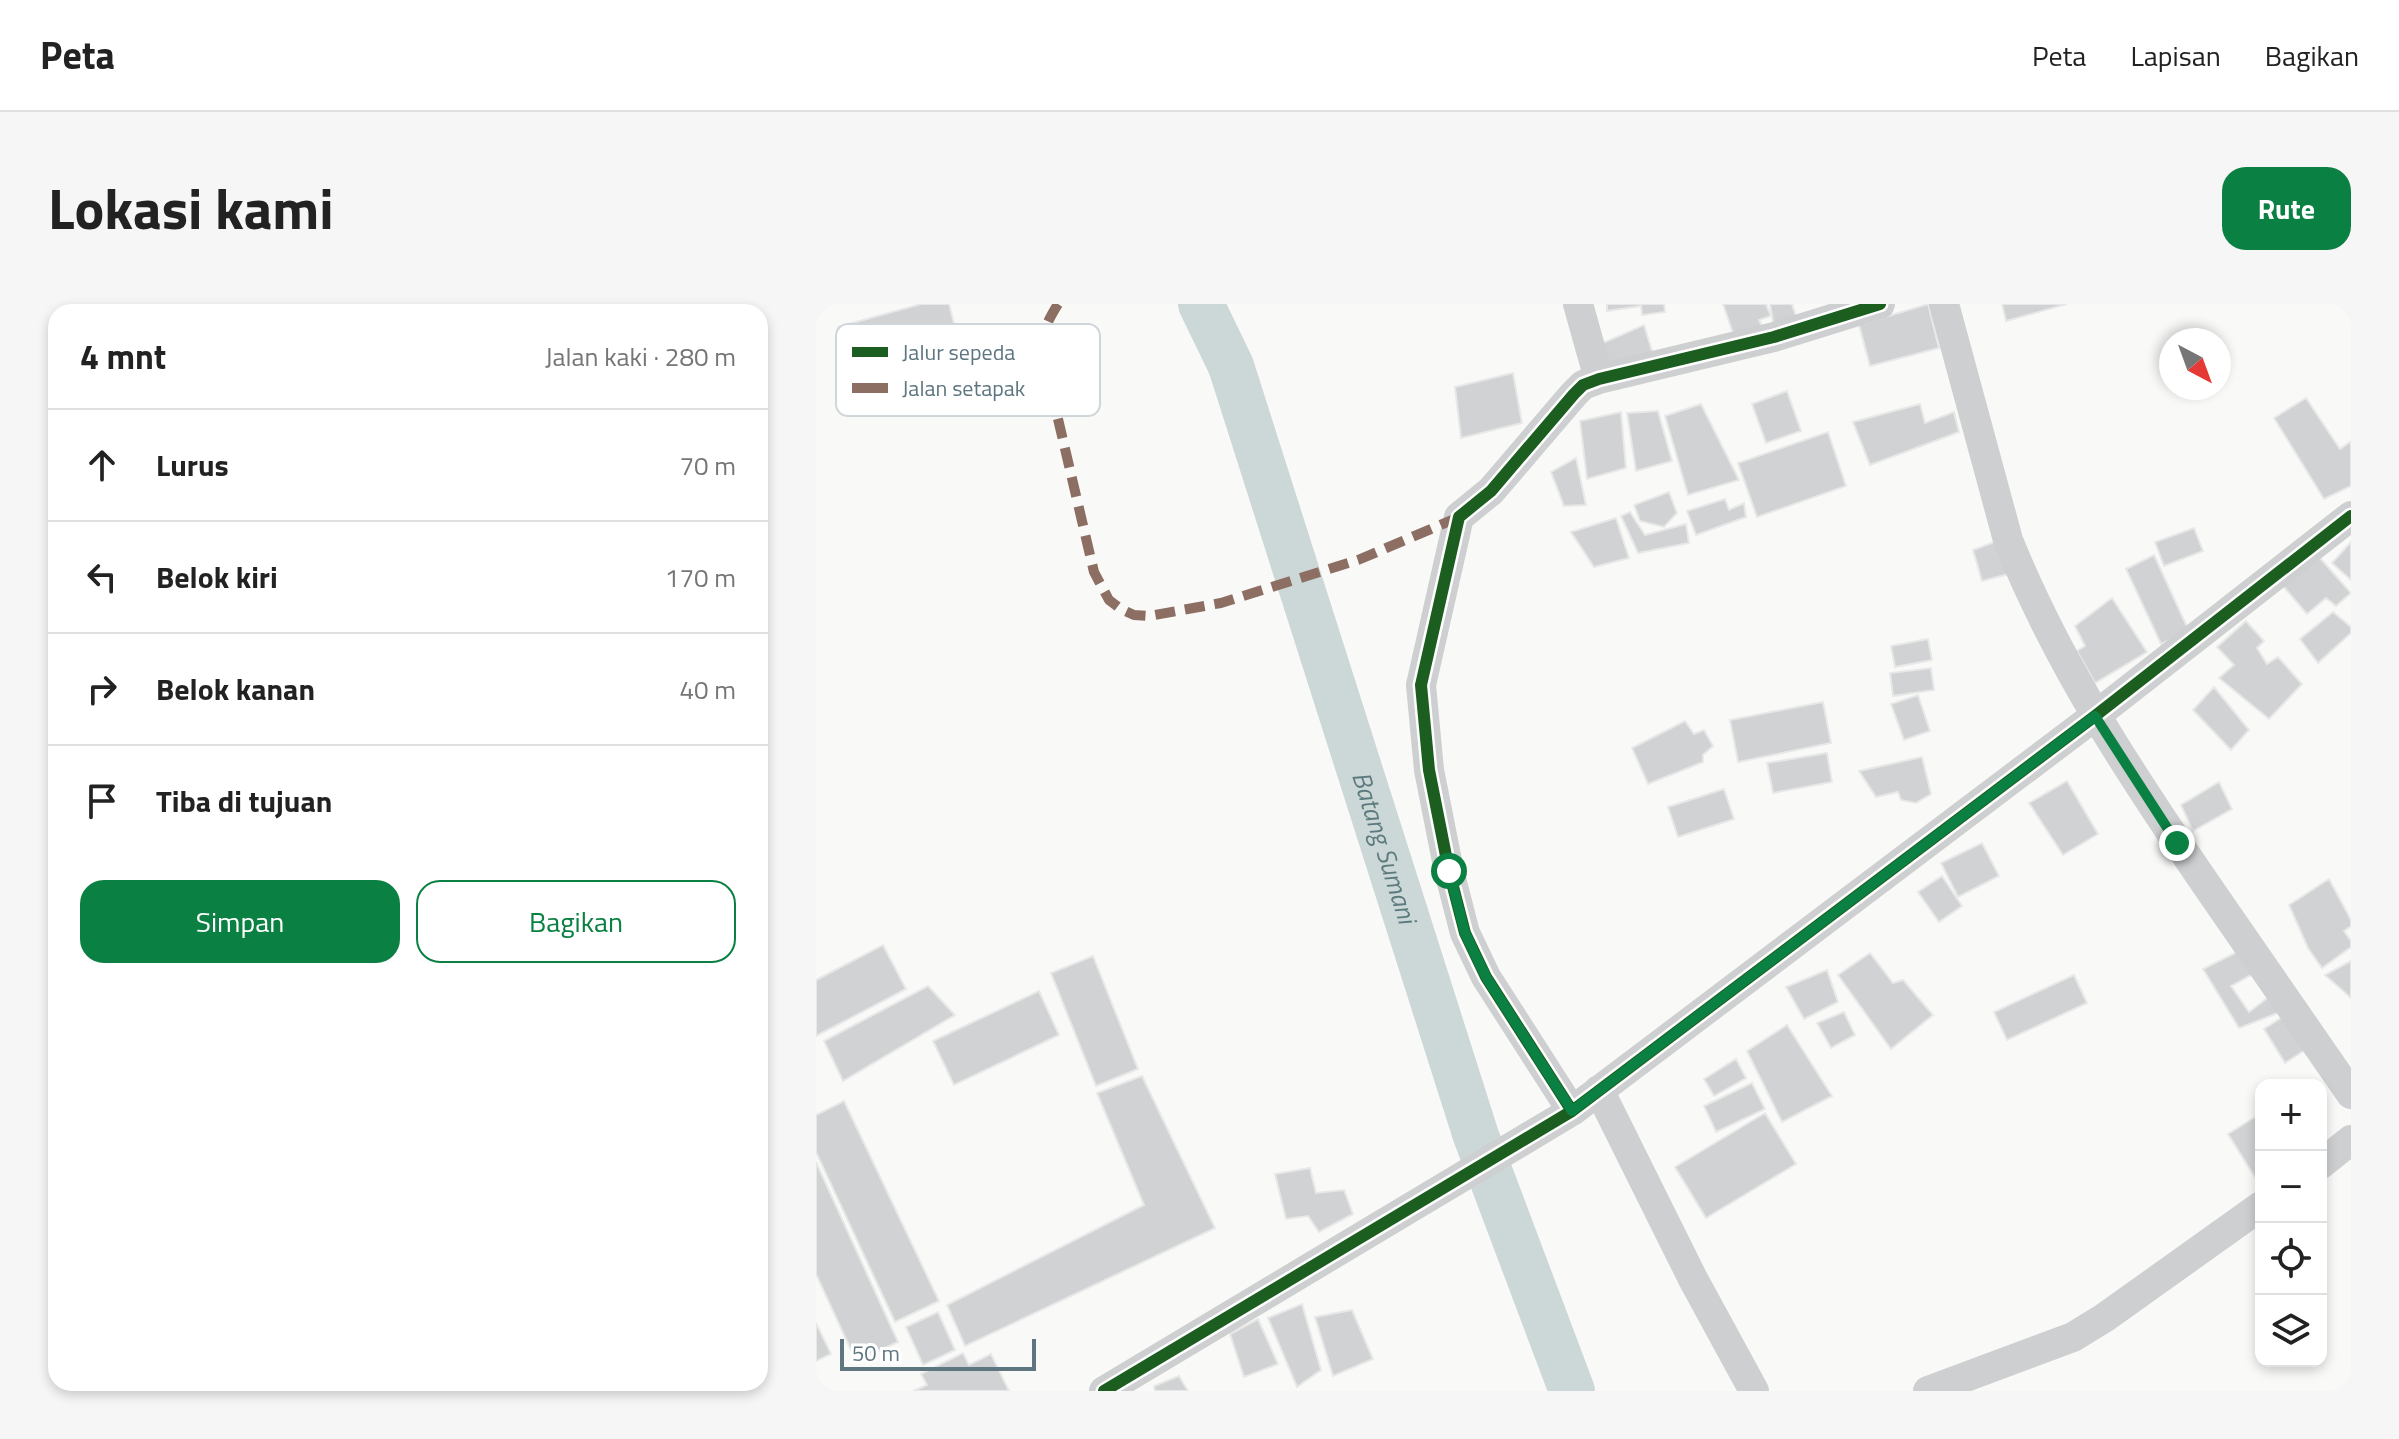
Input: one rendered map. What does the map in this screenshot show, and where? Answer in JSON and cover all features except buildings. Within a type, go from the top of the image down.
[{"type":"street","points":[[1578,304],[1599,379]]},
{"type":"street","points":[[1560,1119],[1465,933],[1429,770],[1421,685],[1459,517],[1491,491],[1583,385],[1774,337],[1880,304]]},
{"type":"street","points":[[1944,304],[2008,540],[2022,574],[2095,716],[2177,843],[2351,1094]]},
{"type":"street","points":[[1104,1391],[1560,1119],[2095,716],[2351,516]]},
{"type":"street","points":[[1599,1090],[1693,1279],[1754,1391]]},
{"type":"street","points":[[2327,1159],[2351,1140]]},
{"type":"street","points":[[1928,1391],[2073,1337],[2255,1210]]},
{"type":"waterway","name":"Batang Sumani","points":[[1201,304],[1231,366],[1476,1136],[1572,1391]]},
{"type":"marked path","points":[[1047,324],[1058,304]]},
{"type":"marked path","points":[[1057,416],[1094,572],[1109,600],[1134,615],[1149,616],[1221,603],[1358,560],[1459,517]]},
{"type":"cycle path","points":[[1572,1111],[1486,977],[1465,933],[1429,770],[1421,685],[1459,517],[1491,491],[1583,385],[1774,337],[1880,304]]},
{"type":"cycle path","points":[[1104,1391],[1572,1111],[2095,716],[2351,516]]},
{"type":"route","points":[[1449,871],[1465,933],[1486,977],[1572,1111],[2095,716],[2177,843]]}]
